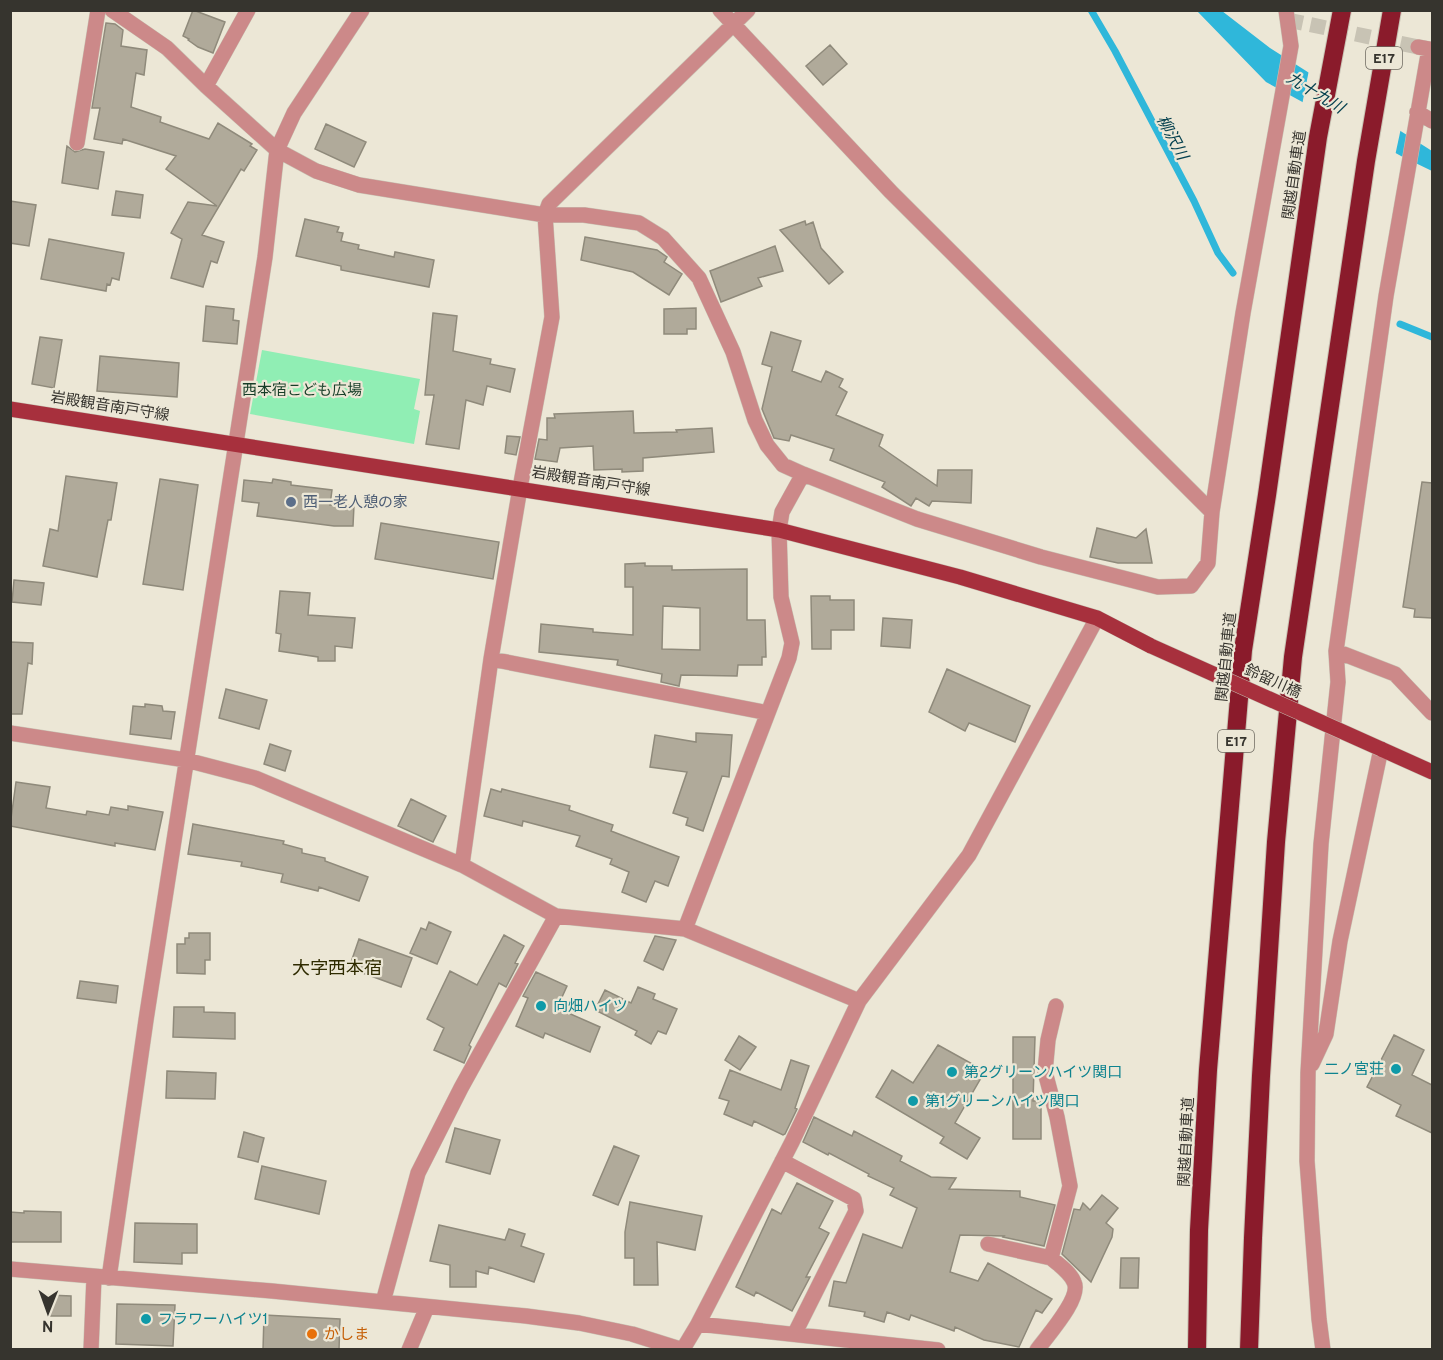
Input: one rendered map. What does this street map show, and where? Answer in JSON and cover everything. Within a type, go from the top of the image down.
[{"type":"highway","name":"関越自動車道","points":[[1197,1350],[1199,1230],[1208,1070],[1243,650],[1268,495],[1318,137],[1342,10]]},
{"type":"highway","name":"E17","points":[[1250,1350],[1261,1076],[1276,842],[1293,657],[1366,160],[1392,10]]},
{"type":"main road","name":"岩殿観音南戸守線","points":[[10,409],[779,530],[960,577],[1097,618],[1151,646]]},
{"type":"main road","name":"鈴留川橋","points":[[1151,646],[1432,772]]},
{"type":"street","points":[[77,143],[98,10]]},
{"type":"street","points":[[112,10],[167,48],[277,150],[315,171],[359,185],[545,215],[584,215],[639,224],[663,238],[699,278],[733,352],[755,420],[766,445],[783,465],[917,519],[1041,557],[1158,588],[1191,585],[1208,563],[1212,512],[1243,313],[1291,46],[1286,10]]},
{"type":"street","points":[[206,86],[248,10]]},
{"type":"street","points":[[110,1278],[146,1020],[265,256],[277,150],[294,113],[362,10]]},
{"type":"street","points":[[720,10],[891,192],[1212,512]]},
{"type":"street","points":[[462,865],[491,659],[552,317],[545,215],[549,204],[748,10]]},
{"type":"street","points":[[1323,1350],[1306,1161],[1308,1073],[1321,844],[1338,682],[1336,651],[1386,296],[1429,49],[1418,47]]},
{"type":"street","points":[[1417,112],[1432,121]]},
{"type":"street","points":[[685,929],[789,658],[792,643],[781,597],[779,530],[782,512],[803,474]]},
{"type":"street","points":[[10,1269],[272,1291],[579,1323],[632,1334],[683,1349],[782,1161],[859,1001],[969,855],[1097,618]]},
{"type":"street","points":[[1336,651],[1395,674],[1432,713]]},
{"type":"street","points":[[491,659],[768,713]]},
{"type":"street","points":[[10,733],[186,760],[255,778],[462,865],[556,916],[685,929],[859,1001]]},
{"type":"street","points":[[1308,1073],[1326,1034],[1340,940],[1381,749]]},
{"type":"street","points":[[383,1302],[418,1173],[461,1088],[556,916]]},
{"type":"street","points":[[1051,1258],[1070,1186],[1057,1117],[1045,1072],[1048,1040],[1056,1006]]},
{"type":"street","points":[[782,1161],[854,1198],[856,1211],[795,1333]]},
{"type":"street","points":[[988,1244],[1051,1258],[1066,1270],[1075,1282],[1076,1293],[1069,1306],[1037,1350]]},
{"type":"street","points":[[91,1350],[94,1277]]},
{"type":"street","points":[[410,1350],[427,1307]]},
{"type":"street","points":[[698,1324],[938,1350]]},
{"type":"green space","name":"西本宿こども広場","points":[[262,350],[420,379],[414,409],[420,411],[414,444],[250,414]]},
{"type":"water","name":"九十九川","points":[[1197,11],[1222,11],[1270,48],[1432,151],[1432,171],[1266,82]]},
{"type":"pier","points":[[1309,70],[1401,128],[1395,156],[1302,105]]},
{"type":"building","points":[[193,10],[225,22],[213,53],[198,47],[183,36]]},
{"type":"building","points":[[106,23],[115,24],[123,30],[121,46],[147,50],[144,75],[136,73],[131,107],[161,117],[160,122],[209,139],[218,123],[252,144],[250,146],[257,150],[244,171],[241,169],[202,235],[224,242],[217,263],[211,261],[203,287],[171,278],[182,239],[171,233],[188,202],[217,206],[166,169],[176,156],[123,139],[122,144],[94,139],[100,108],[92,108]]},
{"type":"building","points":[[830,45],[847,64],[823,85],[806,66]]},
{"type":"building","points":[[326,124],[366,142],[354,167],[315,149]]},
{"type":"building","points":[[67,146],[75,152],[85,149],[104,152],[98,189],[62,183]]},
{"type":"building","points":[[116,191],[143,195],[140,218],[112,215]]},
{"type":"building","points":[[10,201],[36,205],[29,246],[10,243]]},
{"type":"building","points":[[305,219],[339,227],[337,232],[343,233],[341,241],[359,245],[358,249],[394,257],[395,252],[434,260],[429,287],[341,270],[341,266],[296,256]]},
{"type":"building","points":[[805,221],[806,225],[813,222],[821,248],[843,272],[829,284],[780,230]]},
{"type":"building","points":[[585,237],[657,250],[667,257],[664,262],[682,274],[669,295],[633,272],[581,260]]},
{"type":"building","points":[[49,239],[124,253],[119,280],[112,278],[110,285],[107,284],[106,291],[41,279]]},
{"type":"building","points":[[775,246],[783,271],[758,278],[762,286],[721,302],[710,271]]},
{"type":"building","points":[[206,306],[234,309],[233,320],[239,321],[237,344],[203,341]]},
{"type":"building","points":[[696,308],[696,329],[687,329],[687,334],[664,334],[664,309]]},
{"type":"building","points":[[433,313],[457,316],[453,351],[491,359],[490,364],[515,369],[510,392],[487,386],[483,405],[466,400],[459,449],[426,444],[434,395],[425,395]]},
{"type":"building","points":[[771,332],[801,341],[792,371],[821,382],[826,371],[843,379],[839,387],[847,392],[836,415],[883,435],[879,446],[937,486],[938,470],[972,470],[971,503],[932,501],[929,506],[916,498],[911,506],[882,487],[885,482],[830,460],[834,449],[791,435],[789,441],[774,438],[762,409],[772,367],[762,364]]},
{"type":"building","points":[[40,337],[62,340],[54,388],[32,384]]},
{"type":"building","points":[[100,356],[179,363],[177,397],[97,391]]},
{"type":"building","points":[[633,411],[634,433],[712,428],[714,452],[643,458],[643,471],[622,472],[622,469],[594,470],[593,446],[560,448],[557,462],[535,459],[539,439],[547,440],[547,418],[555,418],[554,414]]},
{"type":"building","points":[[507,436],[520,437],[516,455],[505,453]]},
{"type":"building","points":[[66,476],[117,483],[111,520],[108,520],[97,577],[43,566],[50,529],[58,531]]},
{"type":"building","points":[[160,479],[198,485],[183,590],[143,584]]},
{"type":"building","name":"西一老人憩の家","points":[[273,479],[291,482],[291,485],[332,490],[330,505],[354,505],[353,526],[334,526],[257,516],[259,503],[242,501],[244,480],[272,483]]},
{"type":"building","points":[[1422,482],[1432,483],[1432,618],[1414,617],[1415,609],[1403,607]]},
{"type":"building","points":[[381,523],[499,542],[493,579],[375,559]]},
{"type":"building","points":[[1097,528],[1136,538],[1146,529],[1152,563],[1118,563],[1090,557]]},
{"type":"building","points":[[645,563],[645,566],[672,566],[672,570],[747,569],[747,620],[765,620],[766,657],[762,657],[762,665],[738,665],[737,676],[681,675],[679,686],[661,682],[662,674],[617,665],[618,660],[539,652],[541,624],[633,635],[633,587],[625,587],[625,564]],"holes":[[[663,606],[700,608],[700,650],[662,649]]]},
{"type":"building","points":[[14,580],[44,583],[41,605],[12,602]]},
{"type":"building","points":[[280,591],[310,593],[308,615],[355,618],[352,648],[335,646],[335,661],[318,661],[318,657],[279,651],[281,634],[276,633]]},
{"type":"building","points":[[811,596],[830,596],[830,600],[854,600],[854,630],[831,630],[831,649],[812,649]]},
{"type":"building","points":[[883,618],[912,620],[910,648],[881,646]]},
{"type":"building","points":[[10,642],[33,643],[32,664],[28,663],[22,714],[10,714]]},
{"type":"building","points":[[947,669],[1030,706],[1015,742],[969,723],[965,731],[929,712]]},
{"type":"building","points":[[226,689],[267,700],[259,729],[219,718]]},
{"type":"building","points":[[145,704],[162,706],[163,711],[175,712],[171,739],[130,734],[133,706],[145,707]]},
{"type":"building","points":[[696,733],[732,735],[729,777],[722,776],[703,831],[686,825],[688,818],[673,813],[687,772],[650,767],[655,735],[696,742]]},
{"type":"building","points":[[270,744],[291,751],[285,771],[264,764]]},
{"type":"building","points":[[16,782],[50,787],[46,808],[86,815],[87,811],[109,815],[111,807],[128,810],[128,806],[163,812],[155,850],[115,843],[115,846],[10,826]]},
{"type":"building","points":[[491,789],[501,792],[502,789],[570,806],[569,810],[613,825],[611,831],[679,857],[668,886],[655,881],[646,902],[622,892],[629,872],[610,864],[612,859],[576,846],[580,836],[523,821],[522,826],[484,816]]},
{"type":"building","points":[[411,799],[446,816],[433,842],[398,826]]},
{"type":"building","points":[[193,824],[284,841],[283,844],[302,849],[302,853],[325,858],[325,861],[368,877],[359,901],[319,887],[318,891],[281,882],[283,874],[241,866],[242,862],[188,854]]},
{"type":"building","points":[[429,922],[451,932],[437,964],[410,953],[421,928],[426,930]]},
{"type":"building","points":[[189,933],[210,933],[210,960],[205,960],[205,974],[177,973],[177,944],[185,944],[185,938],[189,938]]},
{"type":"building","points":[[504,935],[524,946],[506,987],[499,983],[469,1045],[471,1047],[464,1063],[434,1050],[444,1028],[427,1019],[450,971],[477,985]]},
{"type":"building","points":[[655,936],[676,940],[663,970],[644,961]]},
{"type":"building","points":[[359,939],[412,958],[401,987],[349,968]]},
{"type":"building","points":[[536,972],[567,986],[557,1008],[600,1027],[590,1052],[545,1033],[543,1038],[516,1026],[528,998],[523,996]]},
{"type":"building","points":[[80,981],[118,986],[116,1003],[77,998]]},
{"type":"building","points":[[638,987],[655,994],[653,999],[677,1009],[666,1034],[658,1031],[651,1044],[635,1035],[637,1031],[595,1010],[605,990],[631,1003]]},
{"type":"building","points":[[174,1007],[204,1007],[204,1012],[235,1013],[235,1039],[173,1037]]},
{"type":"building","points":[[1394,1035],[1424,1050],[1412,1075],[1432,1085],[1432,1133],[1396,1116],[1401,1105],[1367,1087]]},
{"type":"building","points":[[739,1036],[756,1047],[740,1070],[725,1060]]},
{"type":"building","points":[[1013,1037],[1035,1037],[1033,1101],[1041,1101],[1041,1139],[1013,1139]]},
{"type":"building","points":[[938,1045],[985,1071],[955,1123],[980,1138],[967,1159],[940,1143],[944,1137],[876,1097],[892,1070],[913,1083]]},
{"type":"building","points":[[791,1060],[809,1066],[795,1108],[797,1109],[785,1134],[754,1121],[752,1126],[724,1114],[729,1101],[719,1098],[730,1070],[781,1090]]},
{"type":"building","points":[[167,1071],[216,1073],[215,1099],[166,1098]]},
{"type":"building","points":[[814,1117],[852,1136],[854,1131],[902,1156],[900,1161],[931,1177],[956,1178],[949,1189],[1020,1191],[1020,1197],[1055,1205],[1044,1246],[1004,1236],[960,1235],[950,1272],[978,1281],[988,1263],[1052,1299],[1042,1313],[1036,1310],[1019,1347],[984,1340],[955,1327],[954,1331],[911,1315],[909,1320],[887,1312],[884,1322],[864,1316],[865,1312],[829,1306],[834,1281],[846,1283],[863,1234],[902,1248],[917,1208],[890,1195],[894,1188],[829,1153],[828,1155],[803,1142]]},
{"type":"building","points":[[455,1128],[500,1140],[490,1174],[446,1162]]},
{"type":"building","points":[[244,1132],[264,1138],[258,1162],[238,1157]]},
{"type":"building","points":[[614,1146],[639,1156],[618,1205],[593,1195]]},
{"type":"building","points":[[262,1166],[326,1181],[319,1214],[255,1199]]},
{"type":"building","points":[[797,1183],[833,1201],[819,1228],[829,1233],[806,1277],[810,1277],[792,1311],[756,1292],[754,1296],[736,1287],[772,1209],[781,1214]]},
{"type":"building","points":[[1102,1195],[1118,1208],[1106,1223],[1113,1229],[1112,1237],[1091,1282],[1062,1254],[1074,1209],[1080,1210],[1083,1203],[1090,1210]]},
{"type":"building","points":[[630,1202],[702,1216],[695,1250],[657,1242],[658,1285],[634,1285],[634,1258],[625,1258],[625,1232]]},
{"type":"building","points":[[24,1211],[61,1212],[61,1242],[10,1242],[10,1212],[24,1213]]},
{"type":"building","points":[[135,1223],[197,1224],[197,1253],[182,1253],[182,1264],[134,1262]]},
{"type":"building","points":[[439,1225],[505,1240],[509,1229],[525,1234],[521,1246],[544,1254],[534,1282],[489,1267],[488,1274],[476,1271],[476,1287],[450,1287],[450,1265],[430,1261]]},
{"type":"building","points":[[1121,1258],[1139,1258],[1138,1288],[1120,1288]]},
{"type":"building","points":[[48,1295],[71,1296],[71,1316],[47,1316]]},
{"type":"building","name":"フラワーハイツ1","points":[[117,1304],[175,1305],[173,1346],[116,1344]]},
{"type":"building","name":"かしま","points":[[264,1315],[340,1319],[339,1350],[263,1350]]},
{"type":"waterway","name":"柳沢川","points":[[1091,10],[1194,201],[1218,253],[1233,273]]},
{"type":"waterway","name":"柳沢川","points":[[1400,324],[1432,337]]},
{"type":"tunnel","points":[[1288,20],[1418,47]]},
{"type":"place","name":"西一老人憩の家","points":[[291,502]]},
{"type":"place","name":"向畑ハイツ","points":[[541,1006]]},
{"type":"place","name":"二ノ宮荘","points":[[1396,1069]]},
{"type":"place","name":"第2グリーンハイツ関口","points":[[952,1072]]},
{"type":"place","name":"第1グリーンハイツ関口","points":[[913,1101]]},
{"type":"place","name":"フラワーハイツ1","points":[[146,1319]]},
{"type":"place","name":"かしま","points":[[312,1334]]},
{"type":"district","name":"大字西本宿","points":[[337,968]]}]
